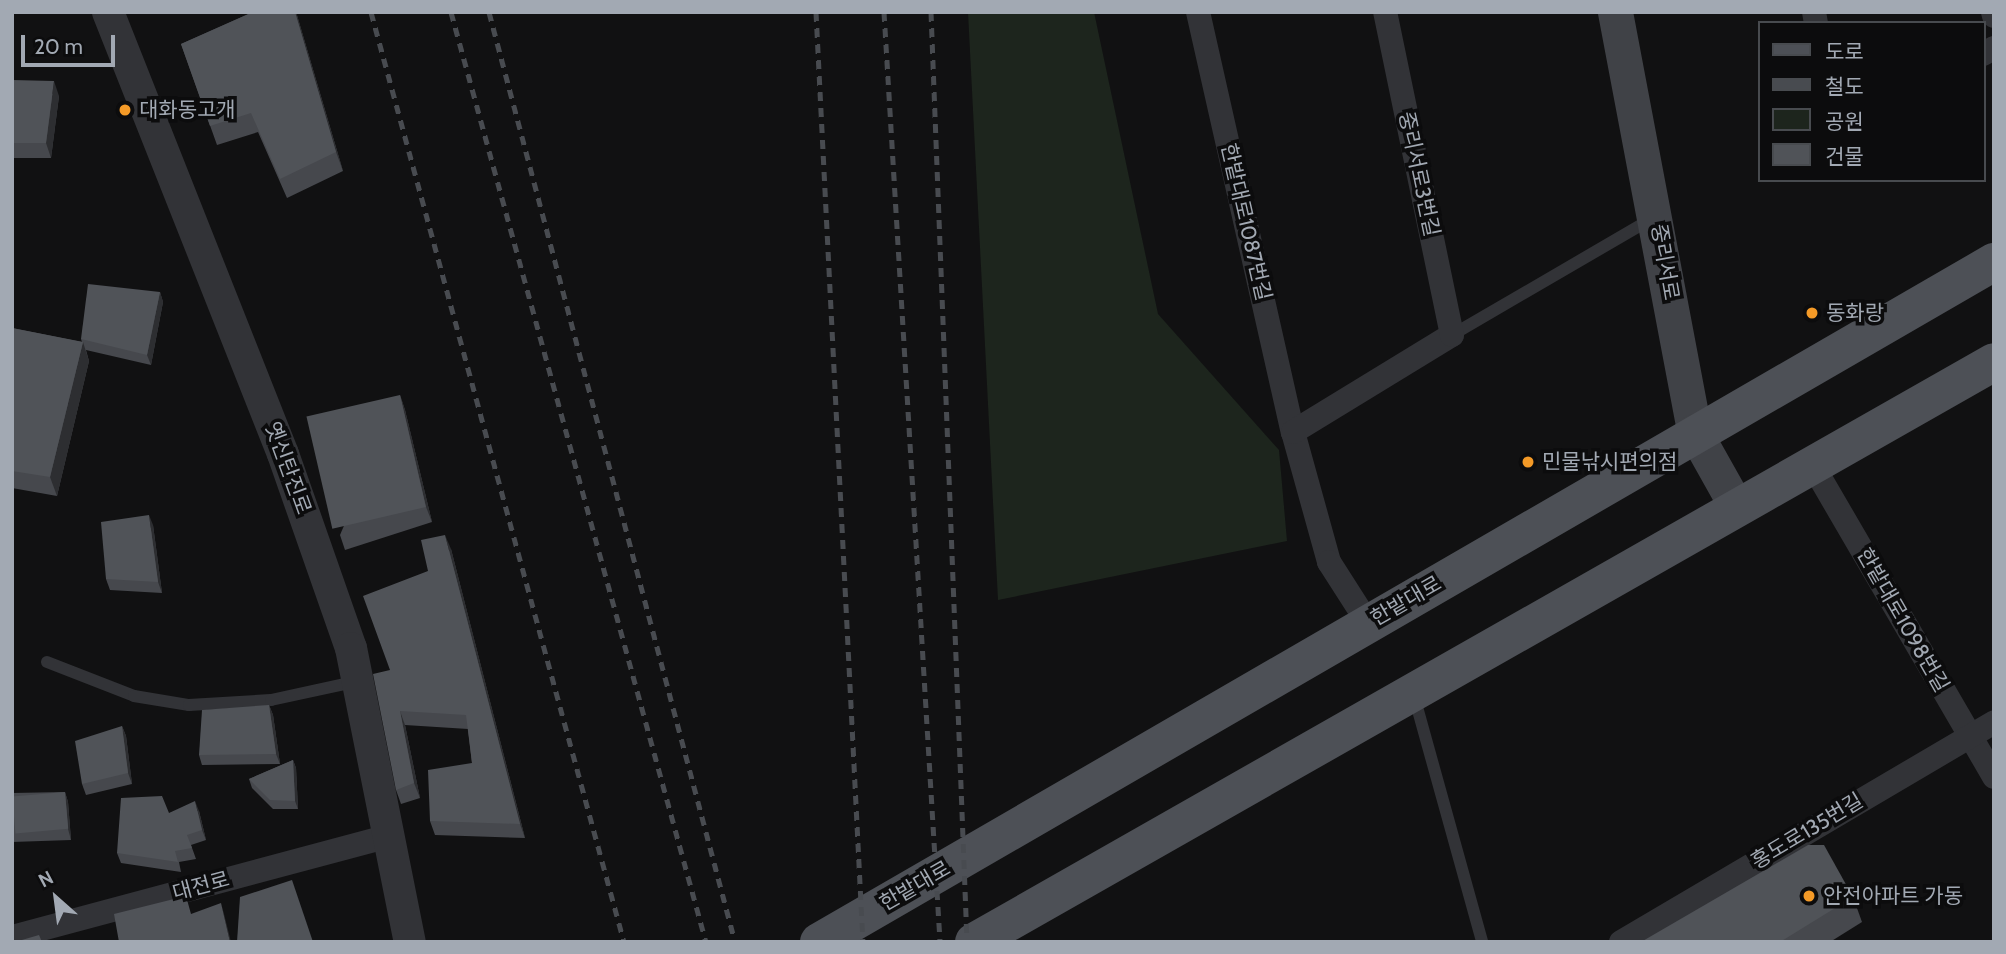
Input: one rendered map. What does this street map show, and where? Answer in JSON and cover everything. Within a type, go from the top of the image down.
[{"type":"main road","name":"중리서로","points":[[1615,12],[1657,215],[1694,431],[1735,505]]},
{"type":"main road","name":"한밭대로","points":[[819,942],[1694,431],[1994,262]]},
{"type":"main road","points":[[974,942],[1735,505],[1994,362]]},
{"type":"street","name":"옛신탄진로","points":[[108,12],[283,454],[358,681],[410,942]]},
{"type":"street","name":"한밭대로1087번길","points":[[1198,12],[1293,432],[1329,562],[1368,623]]},
{"type":"street","name":"중리서로3번길","points":[[1385,12],[1452,335]]},
{"type":"street","points":[[1293,432],[1452,335]]},
{"type":"street","name":"한밭대로1098번길","points":[[1812,464],[1994,777]]},
{"type":"street","name":"홍도로135번길","points":[[1621,942],[1994,722]]},
{"type":"street","name":"대전로","points":[[12,937],[389,836]]},
{"type":"lane","points":[[1452,335],[1657,215]]},
{"type":"lane","points":[[47,662],[134,696],[189,705],[271,700],[358,681]]},
{"type":"lane","points":[[1412,689],[1482,942]]},
{"type":"green space","points":[[968,12],[1094,12],[1158,314],[1279,450],[1287,541],[998,600]]},
{"type":"building","points":[[253,12],[295,12],[336,152],[280,179],[251,113],[210,126],[181,44]]},
{"type":"building","points":[[12,80],[54,81],[46,143],[12,143]]},
{"type":"building","points":[[88,284],[160,292],[147,355],[81,339]]},
{"type":"building","points":[[12,328],[83,342],[50,477],[12,471]]},
{"type":"building","points":[[400,395],[426,507],[332,529],[306,417]]},
{"type":"building","points":[[149,515],[158,582],[106,579],[101,522]]},
{"type":"building","points":[[445,535],[520,824],[430,821],[428,770],[472,763],[466,715],[400,711],[414,783],[396,790],[373,674],[390,670],[363,596],[428,571],[421,540]]},
{"type":"building","points":[[269,705],[276,754],[199,755],[202,710]]},
{"type":"building","points":[[122,726],[128,773],[82,784],[75,741]]},
{"type":"building","points":[[293,760],[295,801],[270,800],[249,779]]},
{"type":"building","points":[[65,792],[68,829],[15,833],[12,797]]},
{"type":"building","points":[[162,796],[169,813],[195,801],[202,830],[187,835],[192,848],[175,851],[178,862],[117,853],[121,798]]},
{"type":"building","points":[[1808,845],[1824,845],[1853,897],[1780,942],[1641,942]]},
{"type":"building","points":[[292,880],[313,942],[237,942],[240,897]]},
{"type":"building","points":[[186,896],[191,914],[221,903],[230,942],[119,942],[114,914]]},
{"type":"building","points":[[39,935],[42,942],[15,942]]},
{"type":"railway","points":[[371,12],[624,942]]},
{"type":"railway","points":[[451,12],[706,942]]},
{"type":"railway","points":[[489,12],[735,942]]},
{"type":"railway","points":[[816,12],[863,942]]},
{"type":"railway","points":[[884,12],[940,942]]},
{"type":"railway","points":[[931,12],[967,942]]},
{"type":"place","name":"대화동고개","points":[[125,110]]},
{"type":"place","name":"동화랑","points":[[1812,313]]},
{"type":"place","name":"민물낚시편의점","points":[[1528,462]]},
{"type":"place","name":"안전아파트 가동","points":[[1809,896]]}]
